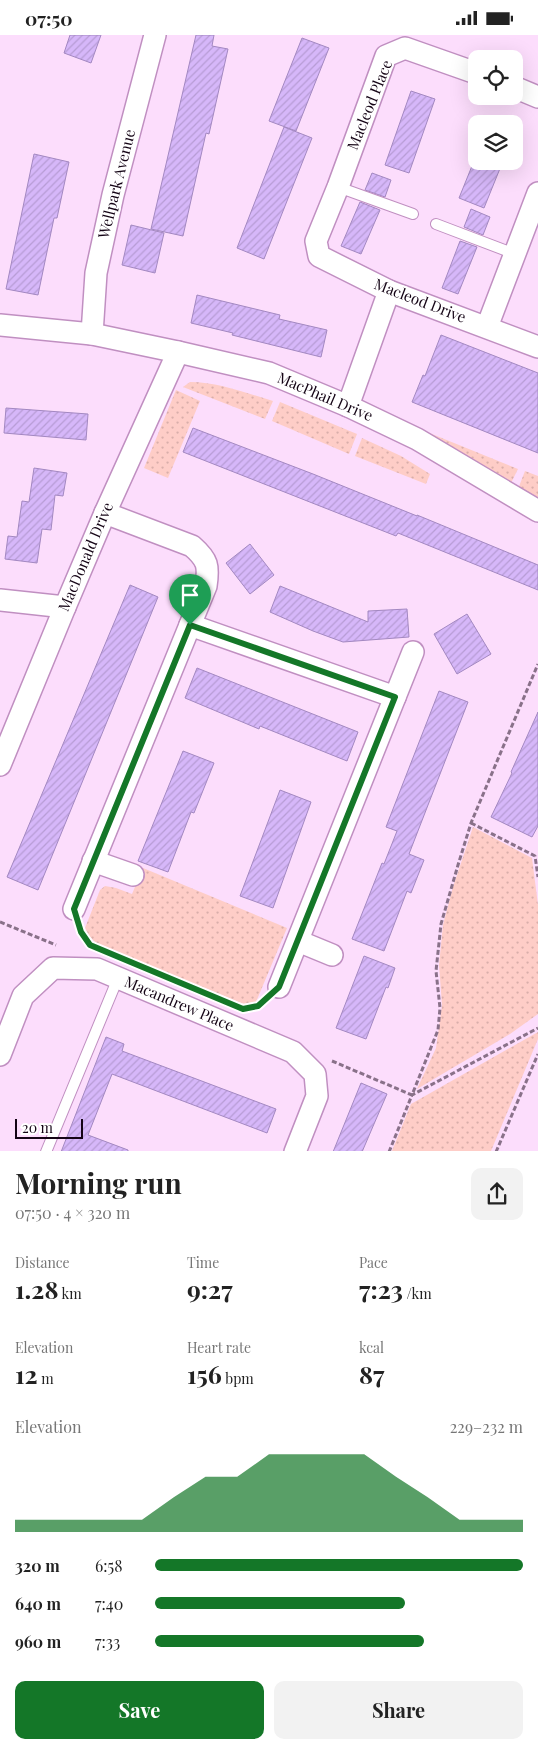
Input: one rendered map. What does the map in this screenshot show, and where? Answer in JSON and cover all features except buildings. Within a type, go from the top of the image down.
[{"type":"street","name":"Wellpark Avenue","points":[[92,334],[96,273],[113,195],[154,35]]},
{"type":"street","name":"Macleod Place","points":[[316,241],[386,56],[405,47],[468,70]]},
{"type":"street","points":[[523,91],[538,97]]},
{"type":"street","points":[[487,327],[538,193]]},
{"type":"street","name":"Macleod Drive","points":[[316,241],[319,256],[389,291],[538,347]]},
{"type":"street","points":[[348,406],[389,291]]},
{"type":"street","name":"MacPhail Drive","points":[[0,325],[92,334],[270,373],[348,406],[417,439],[538,511]]},
{"type":"street","name":"MacDonald Drive","points":[[0,765],[64,607],[178,352]]},
{"type":"street","points":[[74,909],[206,586],[208,574],[207,563],[192,546],[105,513]]},
{"type":"street","points":[[0,600],[64,607]]},
{"type":"street","points":[[190,625],[395,697]]},
{"type":"street","points":[[279,987],[413,652]]},
{"type":"street","points":[[93,861],[132,875]]},
{"type":"street","points":[[298,941],[332,955]]},
{"type":"street","name":"Macandrew Place","points":[[0,1055],[23,996],[53,968],[97,969],[293,1052],[315,1074],[317,1096],[295,1151]]},
{"type":"lane","points":[[338,187],[413,214]]},
{"type":"lane","points":[[436,224],[515,254]]},
{"type":"lane","points":[[46,1151],[118,978]]},
{"type":"path","points":[[389,1151],[438,1031],[440,1008],[436,971],[441,924],[471,823],[538,664]]},
{"type":"path","points":[[471,823],[535,857],[538,877]]},
{"type":"path","points":[[74,909],[81,932],[90,945],[99,949]]},
{"type":"path","points":[[243,1009],[258,1006],[279,987]]},
{"type":"path","points":[[412,1095],[538,1028]]},
{"type":"path","points":[[496,1151],[538,1054]]},
{"type":"shaded area","points":[[190,382],[221,386],[273,401],[265,419],[183,387]]},
{"type":"shaded area","points":[[176,390],[200,401],[168,478],[144,468]]},
{"type":"shaded area","points":[[280,402],[357,434],[349,454],[272,421]]},
{"type":"shaded area","points":[[427,432],[518,469],[511,483],[427,434]]},
{"type":"shaded area","points":[[362,438],[401,456],[430,474],[426,484],[355,456]]},
{"type":"shaded area","points":[[525,471],[538,476],[538,500],[518,489]]},
{"type":"shaded area","points":[[473,827],[532,858],[538,905],[538,1014],[510,1034],[417,1089],[436,1048],[442,1005],[439,965],[443,925],[453,887]]},
{"type":"shaded area","points":[[143,868],[287,928],[256,1002],[246,1005],[97,944],[89,936],[85,928],[100,890],[105,886],[132,894]]},
{"type":"shaded area","points":[[538,1032],[538,1039],[491,1151],[392,1151],[411,1104]]},
{"type":"route","points":[[190,625],[395,697],[279,987],[258,1006],[243,1009],[90,945],[81,932],[74,909],[190,625]]}]
